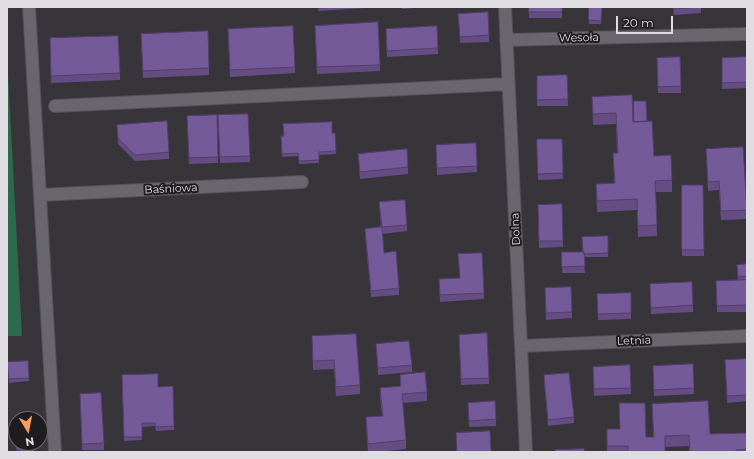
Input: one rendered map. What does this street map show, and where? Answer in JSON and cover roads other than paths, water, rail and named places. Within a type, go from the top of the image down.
[{"type":"street","points":[[29,7],[55,452]]},
{"type":"street","name":"Dolna","points":[[505,7],[526,452]]},
{"type":"street","name":"Wesoła","points":[[506,40],[747,34]]},
{"type":"street","points":[[55,106],[508,84]]},
{"type":"street","name":"Baśniowa","points":[[40,195],[302,182]]},
{"type":"street","name":"Letnia","points":[[522,346],[747,336]]}]
